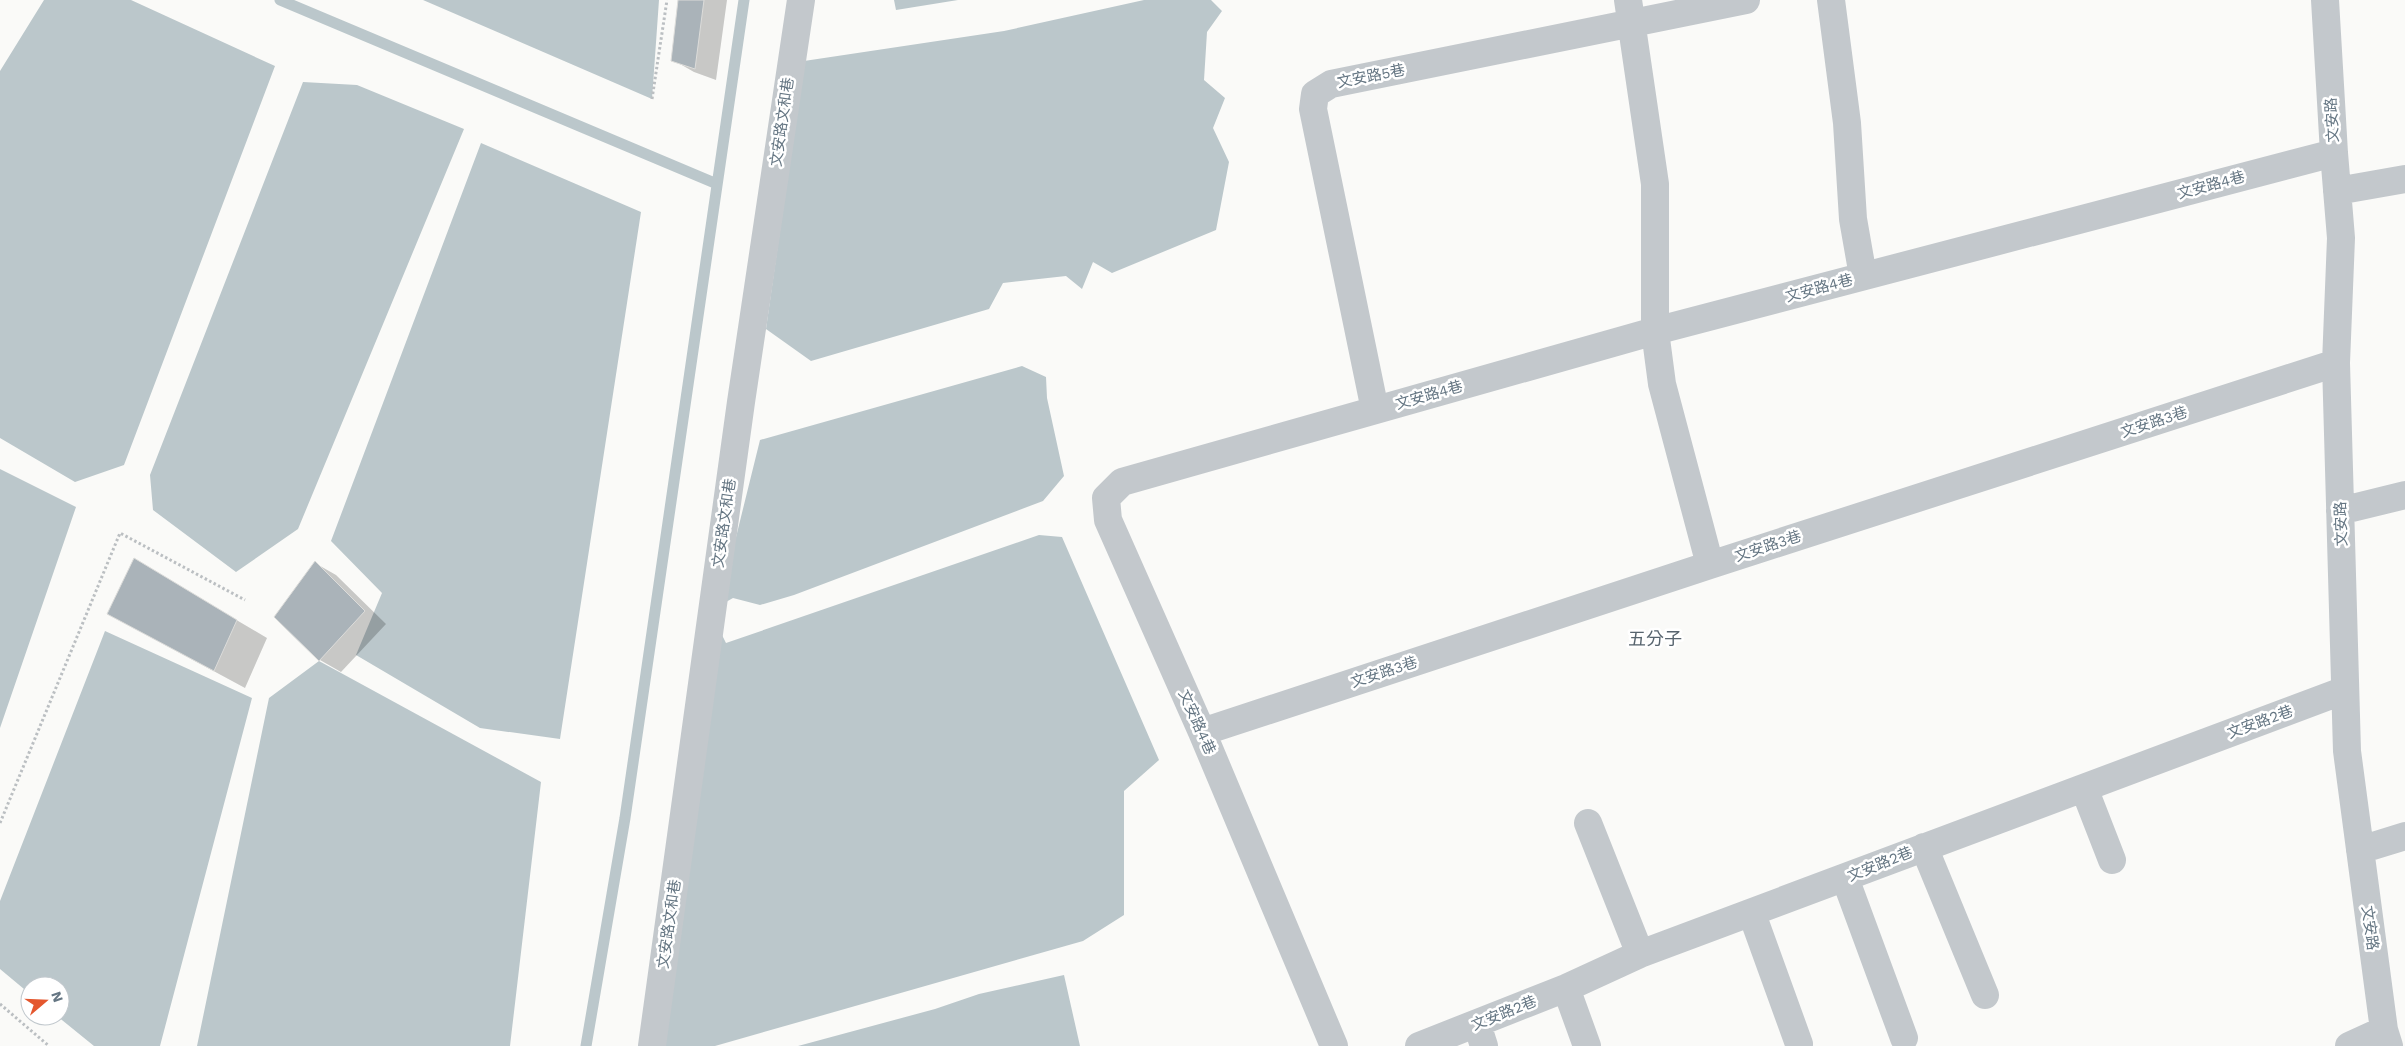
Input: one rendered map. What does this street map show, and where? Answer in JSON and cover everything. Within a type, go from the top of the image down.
[{"type":"street","name":"文安路文和巷","points":[[652,1046],[742,392],[801,0]]},
{"type":"street","name":"文安路5巷","points":[[1375,410],[1313,109],[1315,94],[1331,84],[1630,12],[1746,0]]},
{"type":"street","points":[[1831,0],[1847,123],[1852,219],[1863,276]]},
{"type":"street","name":"文安路","points":[[2325,0],[2341,238],[2336,363],[2347,751],[2387,1038]]},
{"type":"street","points":[[1630,12],[1655,184],[1655,332],[1662,384],[1710,564]]},
{"type":"street","name":"文安路4巷","points":[[1334,1046],[1202,732],[1108,520],[1106,498],[1122,482],[1655,332],[2334,153]]},
{"type":"street","points":[[2337,191],[2405,179]]},
{"type":"street","name":"文安路3巷","points":[[1202,732],[1710,564],[2336,363]]},
{"type":"street","points":[[2340,511],[2405,495]]},
{"type":"street","name":"文安路2巷","points":[[1419,1046],[1480,1035],[1566,988],[1640,954],[1752,914],[1924,847],[2345,690]]},
{"type":"street","points":[[2084,788],[2112,860]]},
{"type":"street","points":[[1588,824],[1640,954]]},
{"type":"street","points":[[2360,850],[2405,836]]},
{"type":"street","points":[[1924,847],[1985,995]]},
{"type":"street","points":[[1845,878],[1904,1038]]},
{"type":"street","points":[[1752,914],[1799,1044]]},
{"type":"street","points":[[1566,988],[1587,1046]]},
{"type":"street","points":[[2349,1046],[2387,1038]]},
{"type":"path","points":[[652,99],[667,0]]},
{"type":"path","points":[[0,823],[120,533],[245,600]]},
{"type":"path","points":[[0,1004],[49,1046]]},
{"type":"shaded area","points":[[44,0],[131,0],[275,66],[124,465],[75,482],[0,438],[0,71]]},
{"type":"shaded area","points":[[423,0],[659,0],[652,99]]},
{"type":"shaded area","points":[[894,0],[958,0],[896,10]]},
{"type":"shaded area","points":[[1144,0],[1211,0],[1222,11],[1207,32],[1204,80],[1225,98],[1213,128],[1229,162],[1216,230],[1112,273],[1093,262],[1082,289],[1066,276],[1003,283],[989,309],[811,361],[766,329],[804,61],[1004,31]]},
{"type":"shaded area","points":[[303,82],[357,85],[464,129],[298,529],[236,572],[153,510],[150,475]]},
{"type":"shaded area","points":[[481,143],[641,212],[560,739],[480,728],[356,655],[382,593],[331,541]]},
{"type":"shaded area","points":[[1022,366],[1046,377],[1047,398],[1064,476],[1043,501],[794,595],[760,605],[733,598],[719,606],[760,440]]},
{"type":"shaded area","points":[[0,469],[76,507],[0,728]]},
{"type":"shaded area","points":[[1039,535],[1062,537],[1159,760],[1124,791],[1124,915],[1083,941],[715,1046],[663,1046],[719,629],[726,643]]},
{"type":"shaded area","points":[[105,631],[252,698],[160,1046],[94,1046],[69,1026],[70,976],[20,976],[20,986],[0,969],[0,901]]},
{"type":"shaded area","points":[[319,661],[541,782],[510,1046],[197,1046],[269,698]]},
{"type":"shaded area","points":[[1064,975],[1080,1046],[798,1046],[935,1009],[979,994]]},
{"type":"building","points":[[678,0],[704,0],[695,69],[671,61]]},
{"type":"building","points":[[134,558],[237,620],[214,671],[107,614]]},
{"type":"building","points":[[315,561],[365,611],[319,661],[274,617]]},
{"type":"waterway","points":[[280,0],[717,184]]},
{"type":"waterway","points":[[586,1046],[625,818],[744,0]]},
{"type":"district","name":"五分子","points":[[1655,638]]}]
